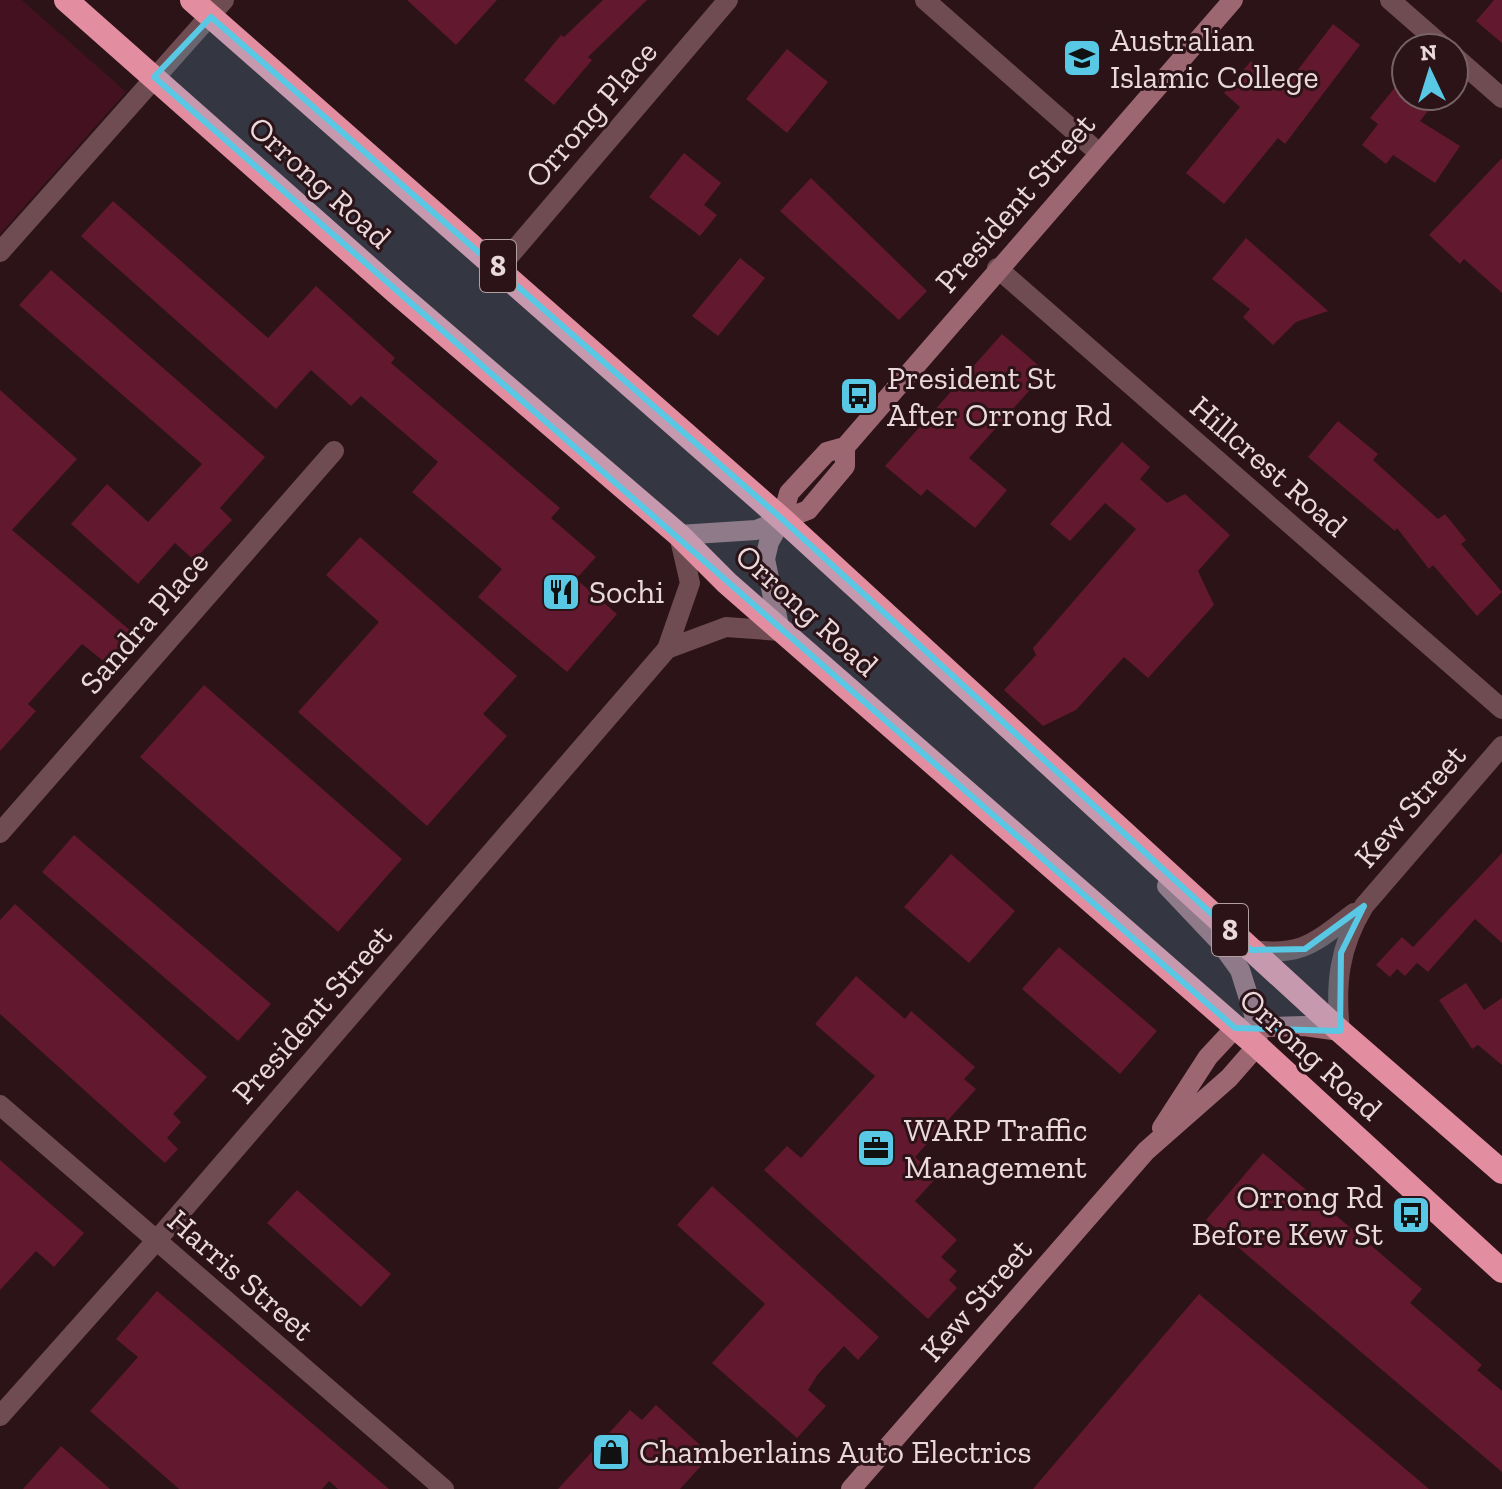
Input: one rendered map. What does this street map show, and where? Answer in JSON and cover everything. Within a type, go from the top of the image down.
[{"type":"highway","name":"Orrong Road","points":[[66,0],[416,309],[679,535],[780,631],[1250,1034],[1502,1271]]},
{"type":"highway","name":"Orrong Road","points":[[192,0],[217,8],[499,268],[782,519],[1340,1031],[1502,1172]]},
{"type":"street","name":"Orrong Place","points":[[499,268],[728,0]]},
{"type":"street","points":[[925,0],[1099,153]]},
{"type":"street","name":"President Street","points":[[667,649],[726,627],[780,631],[765,559],[789,493],[827,452],[845,447],[997,268],[1233,0]]},
{"type":"street","points":[[1390,0],[1427,32]]},
{"type":"street","points":[[0,252],[217,8]]},
{"type":"street","points":[[1470,70],[1502,98]]},
{"type":"street","name":"Hillcrest Road","points":[[997,268],[1502,709]]},
{"type":"street","name":"Sandra Place","points":[[0,833],[334,451]]},
{"type":"street","points":[[679,535],[756,530],[782,519]]},
{"type":"street","name":"President Street","points":[[0,1416],[156,1241],[667,649],[690,583],[679,535]]},
{"type":"street","name":"Kew Street","points":[[1251,950],[1281,954],[1305,949],[1364,906],[1502,746]]},
{"type":"street","points":[[1087,801],[1219,941],[1240,970],[1250,1034],[1304,1026],[1340,1031]]},
{"type":"street","name":"Kew Street","points":[[1340,1031],[1337,976],[1341,953],[1364,906]]},
{"type":"street","name":"Kew Street","points":[[1146,1151],[1208,1057],[1250,1034]]},
{"type":"street","name":"Kew Street","points":[[851,1489],[1146,1151],[1229,1078],[1250,1034]]},
{"type":"street","name":"Harris Street","points":[[0,1105],[444,1489]]},
{"type":"highlighted area","points":[[211,17],[782,519],[1251,950],[1305,949],[1364,906],[1341,953],[1340,1031],[1235,1028],[154,77]]},
{"type":"shaded area","points":[[0,0],[22,0],[126,92],[0,234]]},
{"type":"building","points":[[407,0],[497,0],[456,45]]},
{"type":"building","points":[[603,0],[647,0],[588,57],[592,60],[554,105],[524,80],[561,35],[564,37]]},
{"type":"building","points":[[1494,0],[1502,0],[1502,43],[1476,21]]},
{"type":"building","points":[[1333,24],[1360,45],[1285,144],[1278,138],[1224,204],[1186,173],[1240,107],[1224,93],[1251,61],[1284,88]]},
{"type":"building","points":[[787,49],[828,82],[787,133],[746,99]]},
{"type":"building","points":[[1390,94],[1390,112],[1427,112],[1420,121],[1460,146],[1435,183],[1393,155],[1386,164],[1362,145],[1378,124],[1370,118]]},
{"type":"building","points":[[684,153],[721,183],[704,205],[717,215],[700,236],[649,197]]},
{"type":"building","points":[[1502,158],[1502,293],[1464,259],[1460,264],[1429,235]]},
{"type":"building","points":[[811,178],[927,291],[899,320],[780,211]]},
{"type":"building","points":[[113,201],[268,338],[316,286],[395,358],[391,363],[560,508],[551,518],[596,557],[576,579],[617,614],[567,672],[478,597],[502,569],[412,492],[438,462],[361,396],[351,406],[311,370],[276,409],[81,236]]},
{"type":"building","points":[[1246,238],[1328,311],[1296,322],[1273,345],[1243,317],[1250,309],[1212,279]]},
{"type":"building","points":[[740,258],[765,278],[718,336],[692,316]]},
{"type":"building","points":[[51,270],[265,457],[220,508],[232,520],[194,560],[175,543],[138,584],[71,524],[107,484],[148,522],[202,464],[19,305]]},
{"type":"building","points":[[1002,334],[1046,372],[969,458],[1007,490],[975,528],[927,489],[921,496],[885,466]]},
{"type":"building","points":[[0,390],[77,459],[12,530],[132,632],[106,663],[82,644],[28,704],[36,711],[0,751]]},
{"type":"building","points":[[1338,421],[1378,454],[1373,460],[1438,519],[1445,514],[1466,540],[1461,544],[1502,592],[1477,616],[1433,565],[1429,569],[1397,528],[1395,531],[1308,457]]},
{"type":"building","points":[[1122,442],[1150,467],[1140,479],[1167,503],[1185,494],[1230,535],[1198,571],[1214,605],[1148,678],[1124,657],[1076,710],[1043,726],[1004,690],[1036,655],[1033,648],[1136,529],[1105,503],[1070,541],[1050,524]]},
{"type":"building","points":[[360,537],[517,676],[483,714],[507,736],[427,826],[298,712],[379,622],[326,575]]},
{"type":"building","points":[[204,685],[402,859],[338,932],[140,757]]},
{"type":"building","points":[[74,835],[271,1004],[238,1041],[42,872]]},
{"type":"building","points":[[1502,853],[1502,943],[1475,919],[1428,972],[1417,963],[1405,976],[1397,969],[1390,977],[1376,965],[1402,937],[1413,947]]},
{"type":"building","points":[[951,854],[1015,911],[969,963],[904,907]]},
{"type":"building","points":[[15,904],[207,1077],[173,1114],[181,1122],[167,1138],[178,1149],[165,1163],[0,1014],[0,920]]},
{"type":"building","points":[[1059,947],[1157,1031],[1120,1074],[1022,989]]},
{"type":"building","points":[[856,976],[905,1019],[911,1011],[975,1067],[964,1079],[976,1089],[915,1157],[937,1177],[915,1201],[957,1240],[941,1257],[957,1271],[949,1280],[957,1288],[928,1319],[764,1170],[787,1146],[801,1158],[875,1076],[815,1024]]},
{"type":"building","points":[[1466,983],[1484,1010],[1502,998],[1502,1065],[1478,1045],[1472,1049],[1439,1000]]},
{"type":"building","points":[[1263,1153],[1422,1289],[1410,1303],[1482,1365],[1477,1370],[1502,1391],[1502,1472],[1206,1220]]},
{"type":"building","points":[[0,1160],[84,1233],[54,1267],[36,1251],[0,1290]]},
{"type":"building","points":[[712,1186],[879,1337],[858,1360],[844,1346],[818,1374],[808,1390],[826,1406],[797,1438],[712,1363],[765,1304],[677,1225]]},
{"type":"building","points":[[297,1190],[391,1274],[361,1307],[267,1223]]},
{"type":"building","points":[[157,1291],[389,1489],[338,1489],[329,1481],[322,1489],[179,1489],[90,1411],[138,1357],[116,1339]]},
{"type":"building","points":[[1199,1294],[1429,1489],[1033,1489]]},
{"type":"building","points":[[656,1405],[711,1455],[680,1489],[558,1489],[630,1410],[642,1420]]},
{"type":"building","points":[[61,1446],[110,1489],[23,1489]]},
{"type":"place","name":"Australian Islamic College","points":[[1082,58]]},
{"type":"place","name":"President St After Orrong Rd","points":[[859,396]]},
{"type":"place","name":"Sochi","points":[[561,592]]},
{"type":"place","name":"WARP Traffic Management","points":[[876,1148]]},
{"type":"place","name":"Orrong Rd Before Kew St","points":[[1411,1215]]},
{"type":"place","name":"Chamberlains Auto Electrics","points":[[611,1452]]}]
